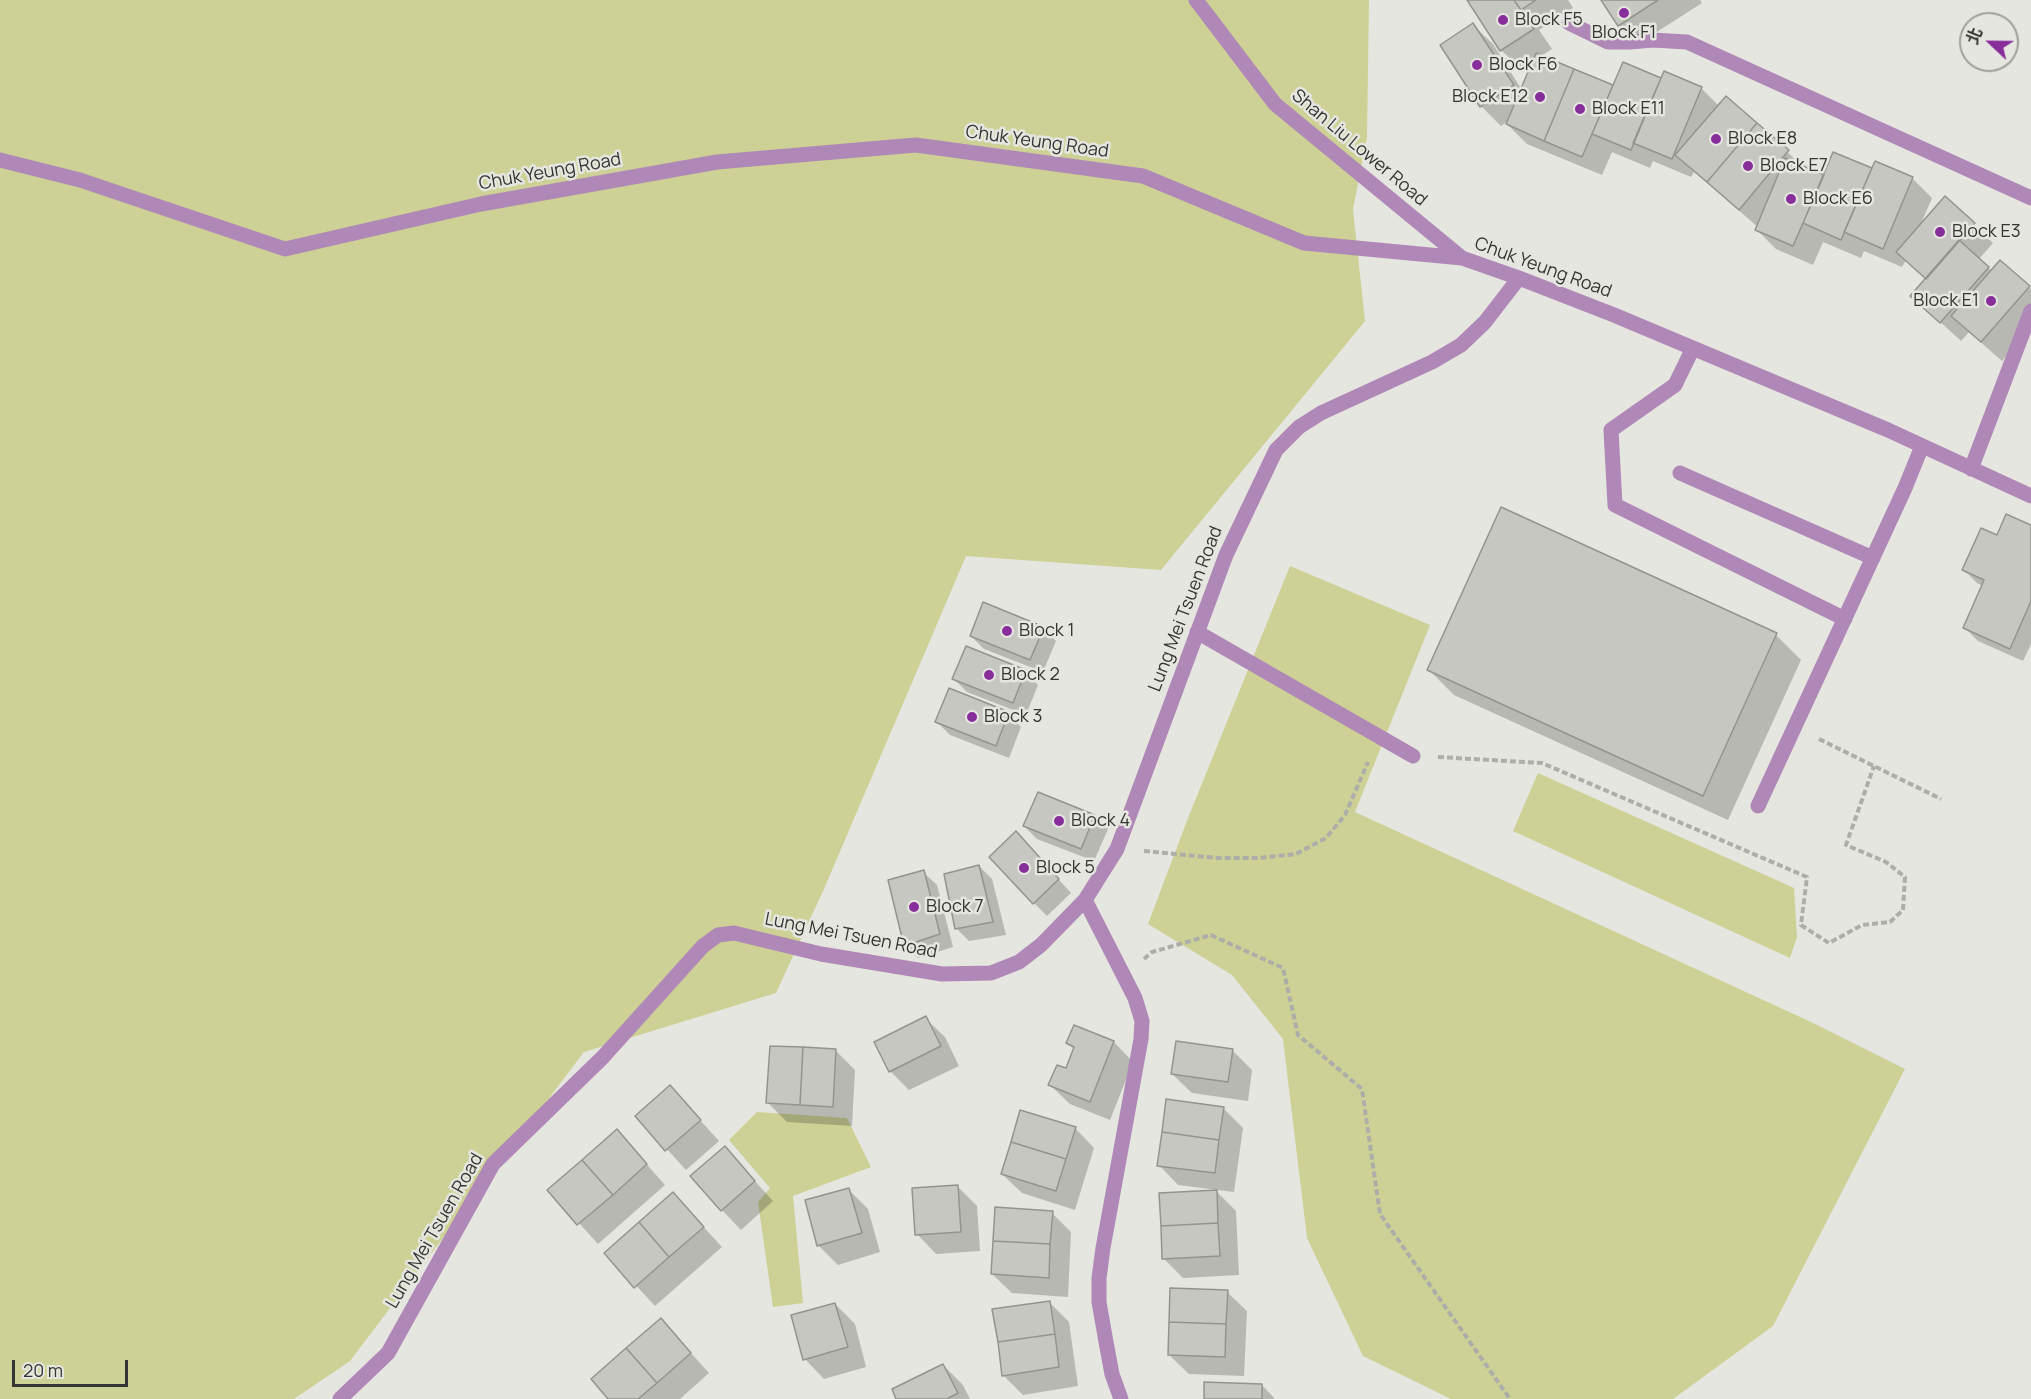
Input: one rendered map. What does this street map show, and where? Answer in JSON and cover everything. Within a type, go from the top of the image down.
[{"type":"street","name":"Shan Liu Lower Road","points":[[1196,0],[1275,104],[1462,258]]},
{"type":"street","points":[[1569,23],[1608,42],[1653,40],[1687,42],[2031,198]]},
{"type":"street","name":"Chuk Yeung Road","points":[[0,160],[80,180],[285,249],[481,204],[717,162],[916,146],[1143,176],[1304,243],[1462,258],[1519,278],[1693,348],[1923,446],[2031,496]]},
{"type":"street","name":"Lung Mei Tsuen Road","points":[[340,1399],[388,1353],[493,1164],[603,1057],[703,946],[718,935],[734,933],[821,954],[942,974],[991,973],[1019,962],[1041,945],[1085,900],[1118,849],[1226,555],[1276,450],[1299,427],[1321,413],[1432,362],[1461,345],[1485,322],[1519,278]]},
{"type":"street","points":[[1971,469],[2031,310]]},
{"type":"street","points":[[1693,348],[1675,385],[1611,430],[1615,506],[1845,619]]},
{"type":"street","points":[[1758,806],[1923,446]]},
{"type":"street","points":[[1680,473],[1873,558]]},
{"type":"street","points":[[1197,632],[1413,756]]},
{"type":"street","points":[[1085,900],[1135,998],[1141,1016],[1142,1032],[1099,1278],[1106,1342],[1112,1374],[1121,1399]]},
{"type":"path","points":[[1794,726],[1941,799]]},
{"type":"path","points":[[1118,849],[1217,858],[1296,855],[1326,838],[1345,815],[1380,737]]},
{"type":"path","points":[[1413,756],[1542,763],[1807,878],[1801,925],[1829,943],[1862,925],[1890,922],[1903,910],[1905,877],[1886,862],[1846,845],[1874,766]]},
{"type":"path","points":[[1124,977],[1152,952],[1210,935],[1283,968],[1298,1035],[1362,1089],[1380,1214],[1510,1399]]},
{"type":"green space","points":[[0,0],[1369,0],[1367,138],[1353,209],[1365,321],[1161,570],[966,556],[824,889],[776,993],[584,1052],[350,1361],[294,1399],[0,1399]]},
{"type":"green space","points":[[1290,566],[1430,625],[1355,812],[1811,1022],[1905,1069],[1773,1326],[1673,1399],[1451,1399],[1363,1356],[1307,1238],[1283,1039],[1232,975],[1148,924],[1188,818]]},
{"type":"green space","points":[[1538,773],[1794,888],[1797,937],[1790,958],[1513,831]]},
{"type":"green space","points":[[757,1112],[847,1118],[871,1167],[793,1196],[803,1303],[773,1307],[758,1202],[770,1188],[729,1140]]},
{"type":"building","name":"Block F5","points":[[1467,0],[1514,0],[1534,29],[1500,51]]},
{"type":"building","points":[[1514,0],[1536,0],[1521,10]]},
{"type":"building","name":"Block F1","points":[[1601,0],[1658,0],[1618,26]]},
{"type":"building","name":"Block F6","points":[[1473,23],[1514,85],[1480,107],[1440,45]]},
{"type":"building","name":"Block E12","points":[[1536,53],[1574,69],[1544,141],[1506,124]]},
{"type":"building","points":[[1623,62],[1661,78],[1631,150],[1592,134]]},
{"type":"building","name":"Block E11","points":[[1574,69],[1613,85],[1582,157],[1544,141]]},
{"type":"building","points":[[1664,71],[1702,87],[1672,159],[1633,143]]},
{"type":"building","name":"Block E8","points":[[1726,96],[1757,123],[1707,182],[1675,155]]},
{"type":"building","name":"Block E7","points":[[1757,123],[1789,150],[1739,210],[1707,182]]},
{"type":"building","points":[[1833,152],[1872,168],[1841,240],[1803,223]]},
{"type":"building","name":"Block E6","points":[[1785,158],[1824,175],[1793,246],[1755,230]]},
{"type":"building","points":[[1875,161],[1913,177],[1883,249],[1844,232]]},
{"type":"building","name":"Block E3","points":[[1945,196],[1975,223],[1926,279],[1896,252]]},
{"type":"building","points":[[1959,240],[1989,267],[1940,323],[1910,296]]},
{"type":"building","name":"Block E1","points":[[2000,260],[2030,286],[1981,342],[1951,316]]},
{"type":"building","points":[[1501,507],[1777,633],[1703,796],[1427,670]]},
{"type":"building","points":[[2006,514],[2031,525],[2031,601],[2010,649],[1963,628],[1984,580],[1962,570],[1981,528],[1997,535]]},
{"type":"building","name":"Block 1","points":[[983,602],[1044,627],[1030,660],[970,636]]},
{"type":"building","name":"Block 2","points":[[966,646],[1026,670],[1013,703],[952,679]]},
{"type":"building","name":"Block 3","points":[[949,688],[1009,712],[996,746],[935,722]]},
{"type":"building","name":"Block 4","points":[[1038,792],[1095,815],[1081,849],[1023,826]]},
{"type":"building","name":"Block 5","points":[[1016,831],[1059,879],[1033,904],[989,857]]},
{"type":"building","points":[[979,865],[993,922],[955,929],[944,874]]},
{"type":"building","name":"Block 7","points":[[924,870],[940,934],[904,946],[888,880]]},
{"type":"building","points":[[926,1016],[941,1046],[889,1072],[874,1042]]},
{"type":"building","points":[[1074,1025],[1114,1041],[1090,1102],[1048,1085],[1057,1065],[1066,1068],[1074,1047],[1066,1043]]},
{"type":"building","points":[[1176,1041],[1233,1049],[1228,1082],[1171,1074]]},
{"type":"building","points":[[770,1046],[803,1047],[800,1105],[766,1103]]},
{"type":"building","points":[[803,1047],[836,1049],[833,1107],[800,1105]]},
{"type":"building","points":[[670,1085],[701,1120],[665,1151],[635,1116]]},
{"type":"building","points":[[1166,1099],[1224,1107],[1219,1140],[1162,1132]]},
{"type":"building","points":[[1020,1110],[1076,1127],[1066,1159],[1011,1142]]},
{"type":"building","points":[[617,1129],[647,1164],[613,1195],[582,1160]]},
{"type":"building","points":[[1162,1132],[1219,1140],[1215,1173],[1157,1166]]},
{"type":"building","points":[[1011,1142],[1066,1159],[1056,1191],[1001,1174]]},
{"type":"building","points":[[725,1146],[755,1181],[721,1211],[690,1176]]},
{"type":"building","points":[[582,1160],[613,1195],[577,1225],[547,1190]]},
{"type":"building","points":[[958,1185],[961,1232],[915,1235],[912,1188]]},
{"type":"building","points":[[849,1188],[862,1233],[817,1246],[805,1200]]},
{"type":"building","points":[[1217,1190],[1218,1223],[1161,1226],[1159,1193]]},
{"type":"building","points":[[673,1192],[704,1227],[669,1257],[639,1222]]},
{"type":"building","points":[[995,1207],[1053,1211],[1050,1244],[993,1241]]},
{"type":"building","points":[[639,1222],[669,1257],[634,1288],[604,1253]]},
{"type":"building","points":[[1218,1223],[1220,1256],[1162,1259],[1161,1226]]},
{"type":"building","points":[[993,1241],[1050,1244],[1049,1278],[991,1274]]},
{"type":"building","points":[[1170,1288],[1228,1290],[1226,1324],[1169,1322]]},
{"type":"building","points":[[1050,1301],[1055,1334],[998,1342],[992,1309]]},
{"type":"building","points":[[835,1303],[848,1347],[803,1360],[791,1315]]},
{"type":"building","points":[[661,1318],[691,1353],[657,1383],[626,1348]]},
{"type":"building","points":[[1169,1322],[1226,1324],[1225,1357],[1168,1355]]},
{"type":"building","points":[[1055,1334],[1059,1367],[1002,1376],[998,1342]]},
{"type":"building","points":[[626,1348],[657,1383],[638,1399],[608,1399],[591,1379]]},
{"type":"building","points":[[943,1364],[958,1393],[947,1399],[896,1399],[892,1389]]},
{"type":"building","points":[[1204,1382],[1262,1384],[1262,1399],[1204,1399]]},
{"type":"place","name":"Block F1","points":[[1624,13]]},
{"type":"place","name":"Block F5","points":[[1503,20]]},
{"type":"place","name":"Block F6","points":[[1477,65]]},
{"type":"place","name":"Block E12","points":[[1540,97]]},
{"type":"place","name":"Block E11","points":[[1580,109]]},
{"type":"place","name":"Block E8","points":[[1716,139]]},
{"type":"place","name":"Block E7","points":[[1748,166]]},
{"type":"place","name":"Block E6","points":[[1791,199]]},
{"type":"place","name":"Block E3","points":[[1940,232]]},
{"type":"place","name":"Block E1","points":[[1991,301]]},
{"type":"place","name":"Block 1","points":[[1007,631]]},
{"type":"place","name":"Block 2","points":[[989,675]]},
{"type":"place","name":"Block 3","points":[[972,717]]},
{"type":"place","name":"Block 4","points":[[1059,821]]},
{"type":"place","name":"Block 5","points":[[1024,868]]},
{"type":"place","name":"Block 7","points":[[914,907]]}]
